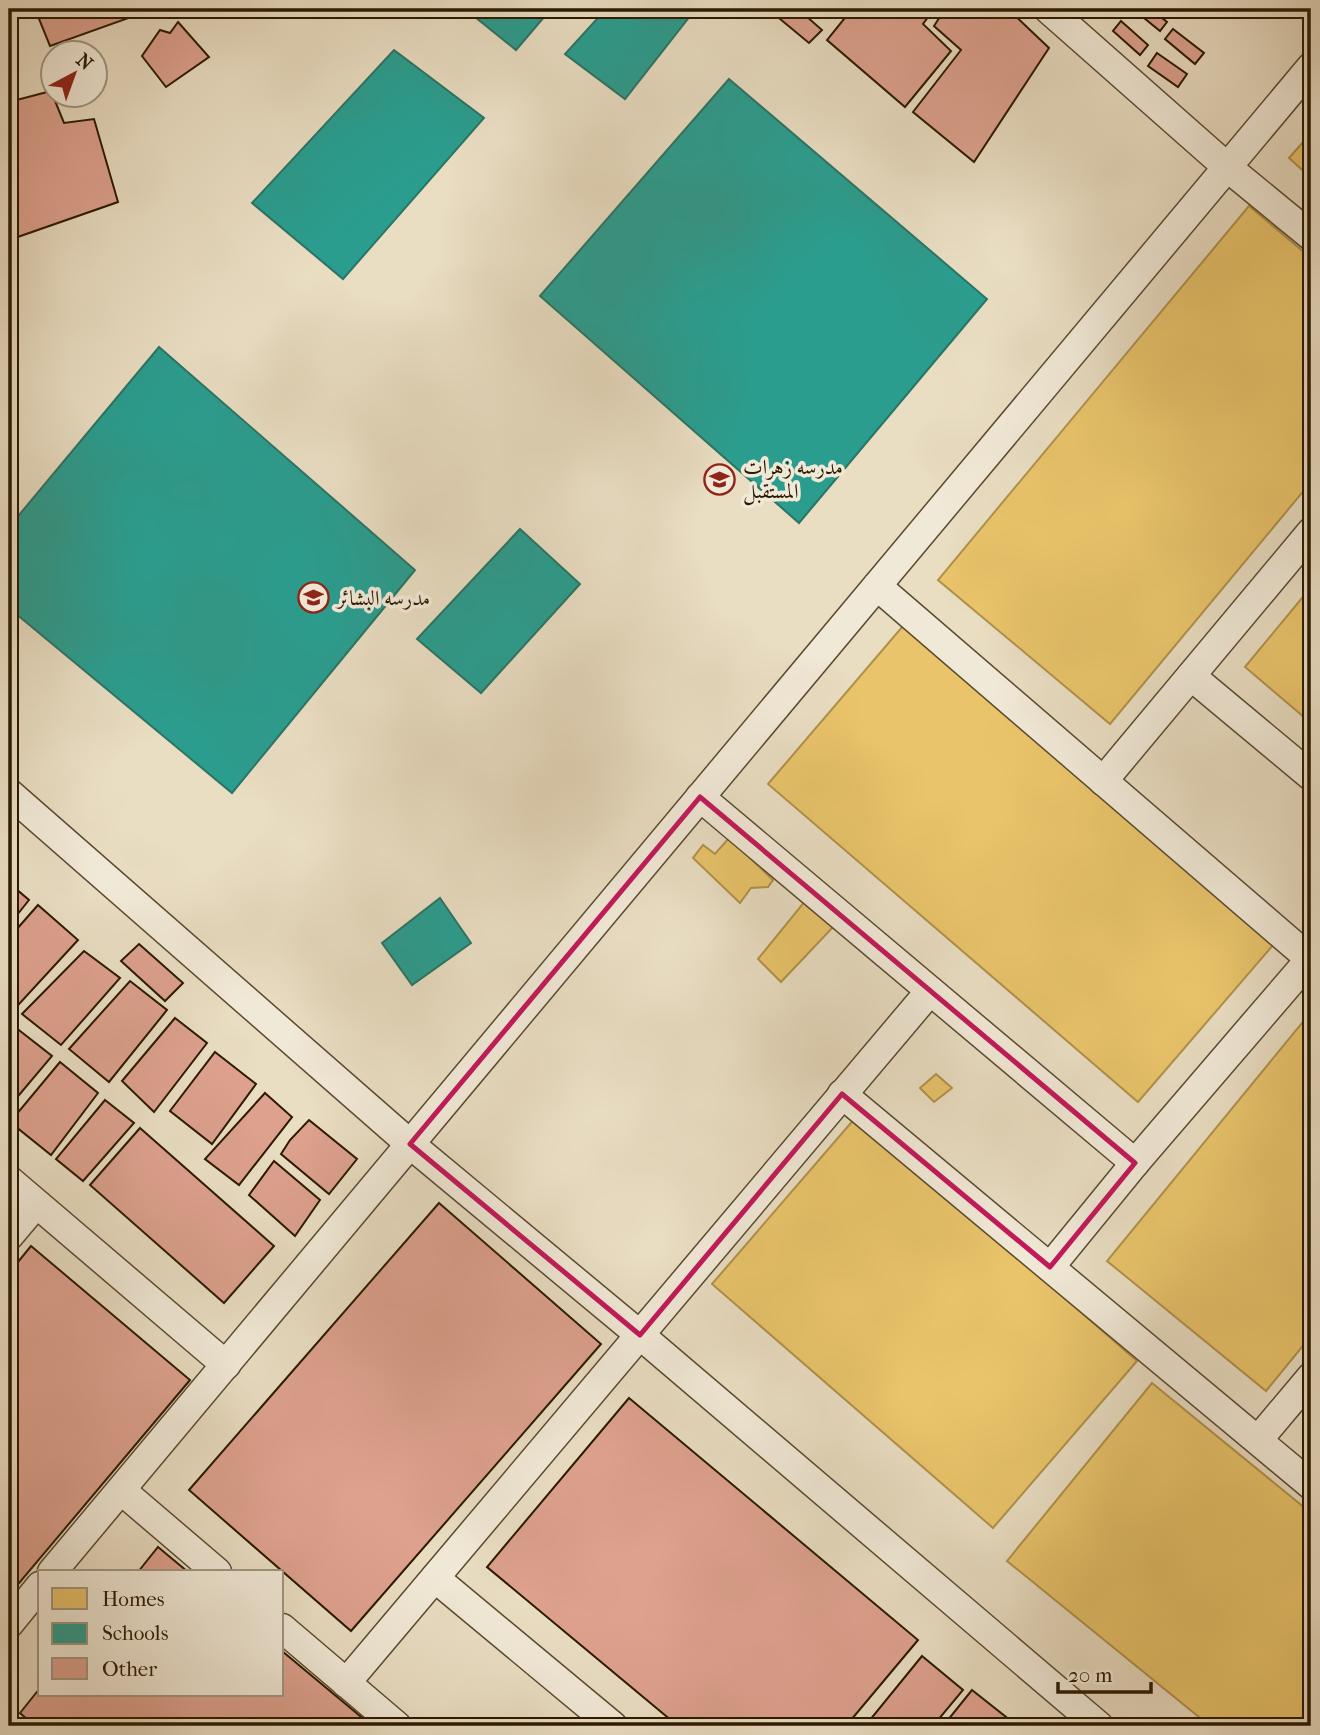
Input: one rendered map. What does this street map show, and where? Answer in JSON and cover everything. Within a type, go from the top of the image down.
[{"type":"street","points":[[1048,9],[1227,167],[1311,236]]},
{"type":"street","points":[[54,1570],[1311,66]]},
{"type":"street","points":[[1103,781],[1311,531]]},
{"type":"street","points":[[877,586],[1311,958],[1135,1163],[1050,1267]]},
{"type":"street","points":[[1191,676],[1311,776]]},
{"type":"street","points":[[9,793],[410,1144],[640,1335],[1099,1726]]},
{"type":"street","points":[[701,797],[1135,1163]]},
{"type":"street","points":[[346,1684],[930,991]]},
{"type":"street","points":[[842,1094],[1311,1485]]},
{"type":"street","points":[[9,1180],[226,1365]]},
{"type":"street","points":[[9,1236],[36,1203]]},
{"type":"street","points":[[1258,1440],[1311,1377]]},
{"type":"street","points":[[121,1490],[215,1570]]},
{"type":"street","points":[[435,1578],[613,1726]]},
{"type":"street","points":[[9,1624],[38,1588]]},
{"type":"street","points":[[284,1630],[397,1726]]},
{"type":"highlighted area","points":[[700,797],[1135,1163],[1050,1267],[842,1094],[640,1335],[410,1144]]},
{"type":"building: Homes","points":[[1311,133],[1311,178],[1289,158]]},
{"type":"building: Homes","points":[[1249,206],[1311,258],[1311,482],[1110,724],[938,580]]},
{"type":"building: Homes","points":[[1311,587],[1311,723],[1245,667]]},
{"type":"building: Homes","points":[[903,626],[1274,944],[1138,1102],[768,784]]},
{"type":"building: Homes","points":[[729,838],[773,880],[768,887],[751,888],[740,903],[693,858],[703,845],[715,854]]},
{"type":"building: Homes","points":[[805,901],[836,924],[781,982],[758,959]]},
{"type":"building: Homes","points":[[1311,1012],[1311,1336],[1266,1391],[1107,1261]]},
{"type":"building: Homes","points":[[936,1074],[952,1088],[934,1102],[920,1088]]},
{"type":"building: Homes","points":[[856,1117],[1137,1361],[993,1528],[712,1284]]},
{"type":"building: Homes","points":[[1152,1383],[1311,1513],[1311,1726],[1210,1726],[1007,1561]]},
{"type":"building: Schools","points":[[465,9],[551,9],[516,50]]},
{"type":"building: Schools","points":[[606,9],[694,11],[625,99],[565,54]]},
{"type":"building: Schools","points":[[394,50],[484,118],[343,279],[252,203]]},
{"type":"building: Schools","points":[[729,79],[987,299],[799,523],[540,296]]},
{"type":"building: Schools","points":[[159,347],[415,570],[232,793],[9,608],[9,527]]},
{"type":"building: Schools","points":[[520,529],[580,584],[481,693],[417,639]]},
{"type":"building: Schools","points":[[440,898],[471,943],[412,985],[382,943]]},
{"type":"building: Other","points":[[35,9],[135,9],[137,15],[72,38],[47,38]]},
{"type":"building: Other","points":[[768,9],[798,9],[822,30],[809,43]]},
{"type":"building: Other","points":[[852,9],[934,9],[923,24],[951,51],[905,107],[827,40]]},
{"type":"building: Other","points":[[945,9],[1008,9],[1049,48],[974,162],[913,112],[961,50],[934,26]]},
{"type":"building: Other","points":[[1133,9],[1151,9],[1167,22],[1160,31]]},
{"type":"building: Other","points":[[1121,21],[1148,45],[1140,55],[1113,31]]},
{"type":"building: Other","points":[[178,22],[209,57],[166,87],[142,56],[160,30],[170,33]]},
{"type":"building: Other","points":[[1173,29],[1204,53],[1195,64],[1165,39]]},
{"type":"building: Other","points":[[1157,53],[1187,74],[1178,87],[1148,66]]},
{"type":"building: Other","points":[[38,94],[38,108],[58,108],[64,123],[94,119],[118,202],[9,240],[9,133],[13,131],[9,102]]},
{"type":"building: Other","points":[[9,883],[29,900],[9,925]]},
{"type":"building: Other","points":[[38,905],[78,940],[9,1015],[9,938]]},
{"type":"building: Other","points":[[139,944],[183,983],[165,1001],[121,961]]},
{"type":"building: Other","points":[[84,951],[120,978],[61,1045],[22,1014]]},
{"type":"building: Other","points":[[130,981],[167,1010],[109,1082],[69,1049]]},
{"type":"building: Other","points":[[175,1018],[207,1043],[154,1112],[122,1081]]},
{"type":"building: Other","points":[[15,1027],[52,1056],[9,1107],[9,1034]]},
{"type":"building: Other","points":[[215,1052],[256,1084],[212,1144],[170,1111]]},
{"type":"building: Other","points":[[60,1062],[98,1093],[51,1155],[10,1122]]},
{"type":"building: Other","points":[[265,1093],[292,1117],[239,1185],[205,1159]]},
{"type":"building: Other","points":[[105,1100],[134,1123],[83,1181],[56,1159]]},
{"type":"building: Other","points":[[309,1120],[357,1159],[329,1194],[281,1154]]},
{"type":"building: Other","points":[[140,1128],[274,1246],[224,1303],[90,1185]]},
{"type":"building: Other","points":[[274,1161],[320,1200],[295,1236],[249,1195]]},
{"type":"building: Other","points":[[439,1203],[601,1344],[351,1631],[189,1490]]},
{"type":"building: Other","points":[[31,1246],[190,1380],[9,1595],[9,1273]]},
{"type":"building: Other","points":[[629,1398],[918,1640],[846,1726],[678,1726],[487,1567]]},
{"type":"building: Other","points":[[158,1547],[186,1570],[140,1570]]},
{"type":"building: Other","points":[[284,1653],[372,1726],[35,1726],[20,1713],[38,1690],[38,1696],[284,1696]]},
{"type":"building: Other","points":[[922,1656],[963,1690],[933,1726],[865,1726]]},
{"type":"building: Other","points":[[972,1690],[1006,1717],[998,1726],[943,1726]]},
{"type":"place","name":"مدرسه زهرات المستقبل","points":[[720,479]]},
{"type":"place","name":"مدرسه البشائر","points":[[314,598]]}]
